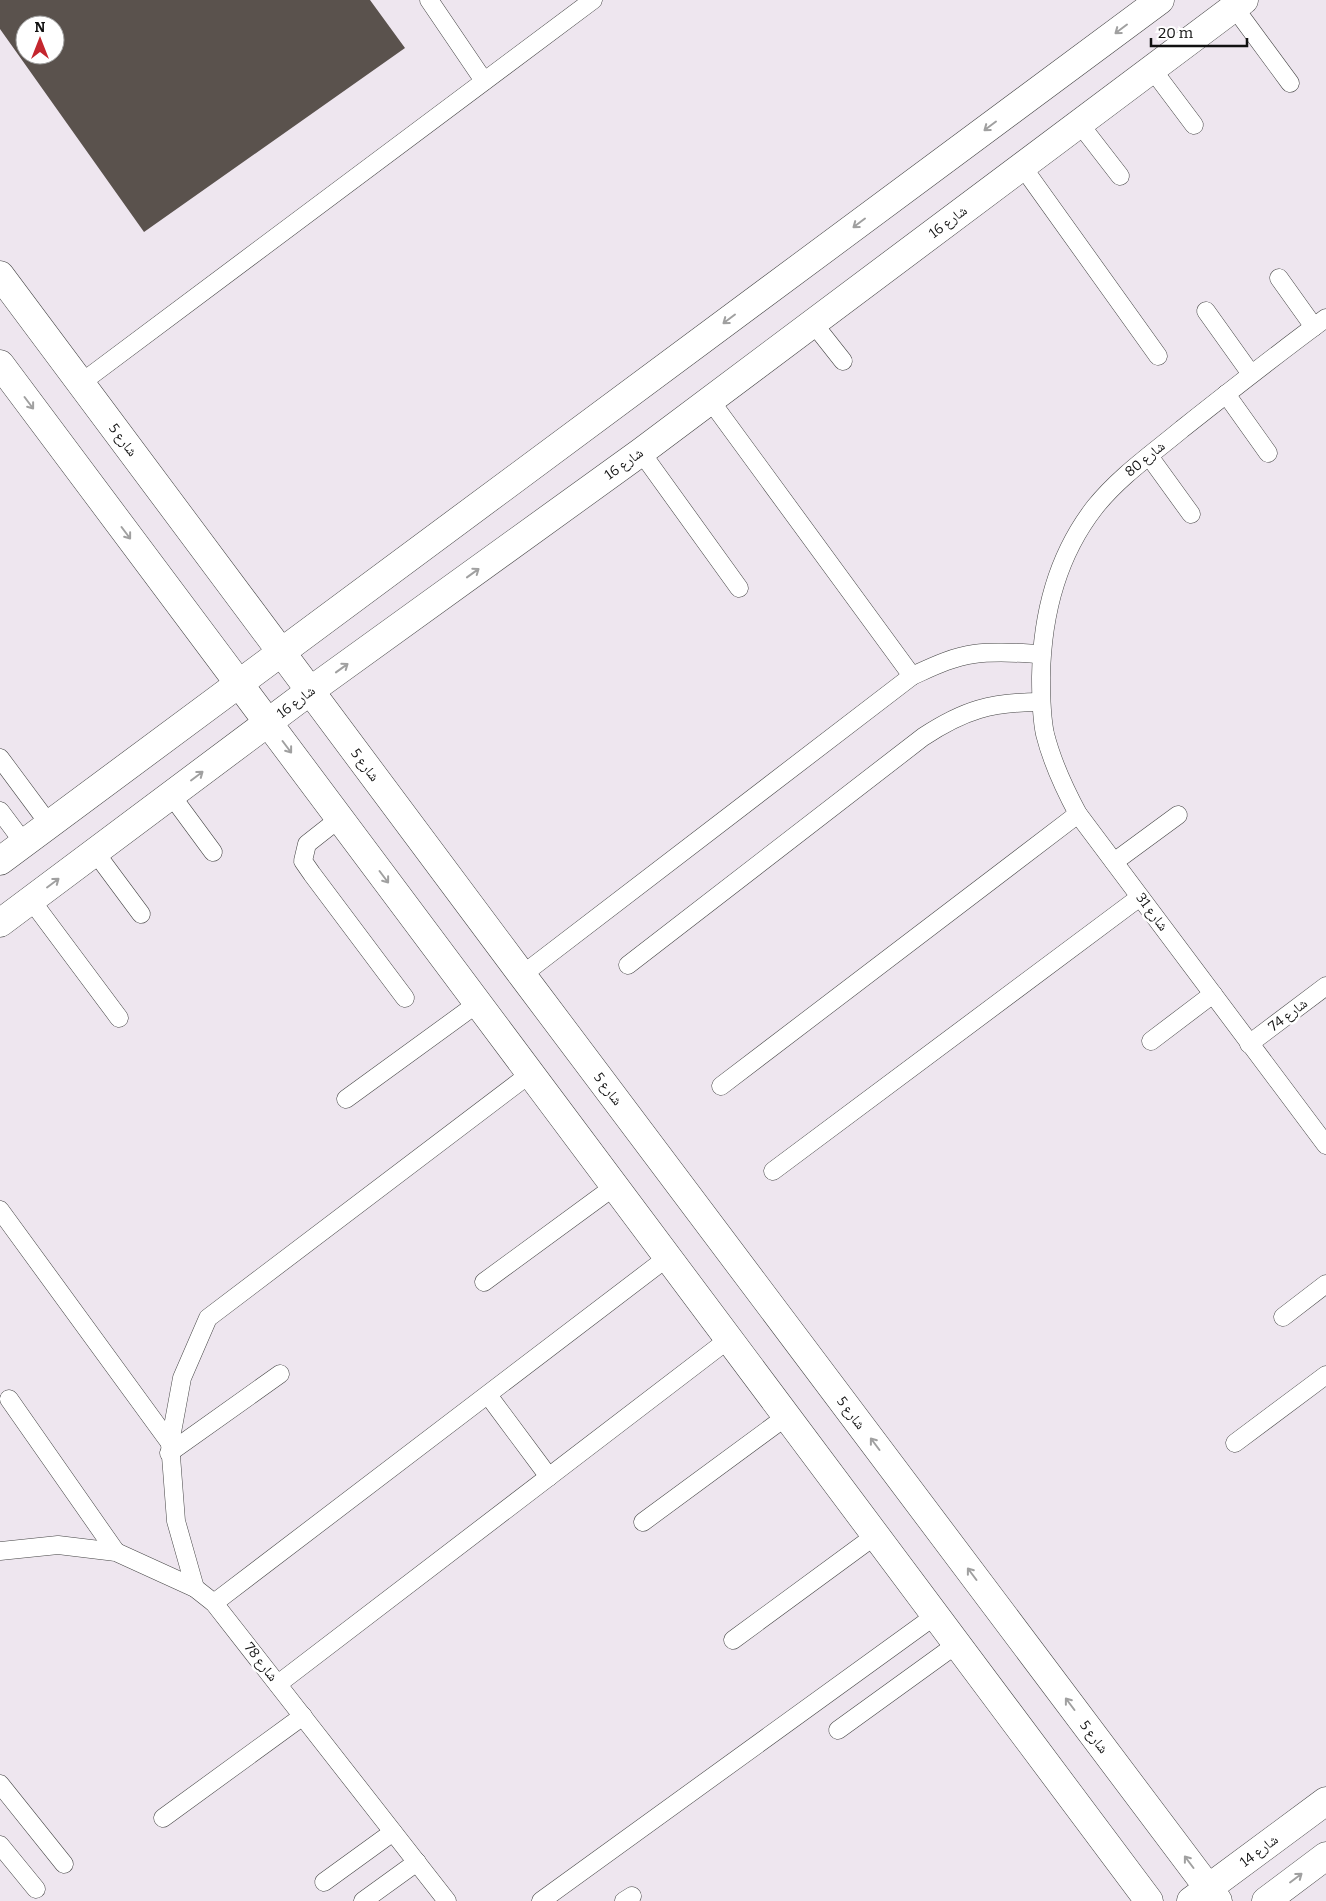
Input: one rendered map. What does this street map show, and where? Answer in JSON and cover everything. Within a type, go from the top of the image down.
[{"type":"street","points":[[0,861],[1160,0]]},
{"type":"street","name":"شارع 16","points":[[0,923],[310,691],[641,452],[1080,124],[1152,69],[1230,5]]},
{"type":"street","name":"شارع 5","points":[[0,275],[1206,1897]]},
{"type":"street","points":[[4,377],[239,683],[1149,1901]]},
{"type":"street","name":"شارع 14","points":[[1206,1897],[1326,1801]]},
{"type":"street","points":[[1266,1901],[1326,1856]]},
{"type":"lane","points":[[429,0],[484,82]]},
{"type":"lane","points":[[81,383],[593,0]]},
{"type":"lane","points":[[1230,5],[1290,82]]},
{"type":"lane","points":[[1152,69],[1194,125]]},
{"type":"lane","points":[[1080,124],[1120,176]]},
{"type":"lane","points":[[1022,166],[1158,356]]},
{"type":"lane","points":[[1279,278],[1320,322]]},
{"type":"lane","points":[[1206,311],[1252,374]]},
{"type":"lane","points":[[813,322],[843,361]]},
{"type":"lane","name":"شارع 80","points":[[1042,654],[1046,615],[1057,577],[1073,541],[1094,508],[1114,486],[1148,456],[1320,322]]},
{"type":"lane","points":[[1226,394],[1268,454]]},
{"type":"lane","points":[[710,400],[912,676]]},
{"type":"lane","points":[[641,452],[739,588]]},
{"type":"lane","points":[[1148,456],[1191,514]]},
{"type":"lane","points":[[522,975],[912,676],[942,662],[974,654],[1007,652],[1042,654]]},
{"type":"lane","name":"شارع 31","points":[[1042,654],[1040,702],[1045,732],[1064,788],[1078,814],[1326,1145]]},
{"type":"lane","points":[[628,965],[923,737],[946,722],[970,711],[996,704],[1040,702]]},
{"type":"lane","points":[[0,758],[49,824]]},
{"type":"lane","points":[[171,795],[213,852]]},
{"type":"lane","points":[[0,811],[24,843]]},
{"type":"lane","points":[[721,1086],[1078,814]]},
{"type":"lane","points":[[1114,862],[1178,815]]},
{"type":"lane","points":[[340,818],[307,844],[304,861],[406,998]]},
{"type":"lane","points":[[95,852],[141,914]]},
{"type":"lane","points":[[773,1171],[1140,897]]},
{"type":"lane","points":[[31,900],[119,1018]]},
{"type":"lane","name":"شارع 74","points":[[1249,1044],[1326,986]]},
{"type":"lane","points":[[1151,1041],[1213,994]]},
{"type":"lane","points":[[346,1099],[478,1003]]},
{"type":"lane","points":[[195,1588],[176,1521],[170,1448],[182,1378],[208,1318],[531,1074]]},
{"type":"lane","points":[[484,1282],[614,1186]]},
{"type":"lane","points":[[0,1210],[170,1448]]},
{"type":"lane","points":[[214,1603],[668,1257]]},
{"type":"lane","points":[[1282,1317],[1326,1284]]},
{"type":"lane","points":[[278,1684],[730,1339]]},
{"type":"lane","points":[[170,1448],[280,1374]]},
{"type":"lane","points":[[1235,1443],[1326,1375]]},
{"type":"lane","points":[[488,1395],[549,1478]]},
{"type":"lane","points":[[9,1399],[116,1552]]},
{"type":"lane","points":[[643,1522],[787,1416]]},
{"type":"lane","points":[[733,1640],[876,1536]]},
{"type":"lane","name":"شارع 78","points":[[0,1551],[58,1545],[116,1552],[195,1588],[214,1603],[447,1901]]},
{"type":"lane","points":[[541,1901],[936,1615]]},
{"type":"lane","points":[[838,1730],[957,1644]]},
{"type":"lane","points":[[164,1818],[303,1716]]},
{"type":"lane","points":[[0,1784],[64,1864]]},
{"type":"lane","points":[[324,1882],[393,1832]]},
{"type":"lane","points":[[0,1845],[36,1889]]},
{"type":"lane","points":[[363,1901],[417,1862]]},
{"type":"shaded area","points":[[0,0],[1326,0],[1326,1901],[0,1901]]},
{"type":"building","points":[[0,0],[370,0],[405,48],[144,232],[26,65],[65,65],[65,15],[15,15],[15,50],[0,29]]}]
